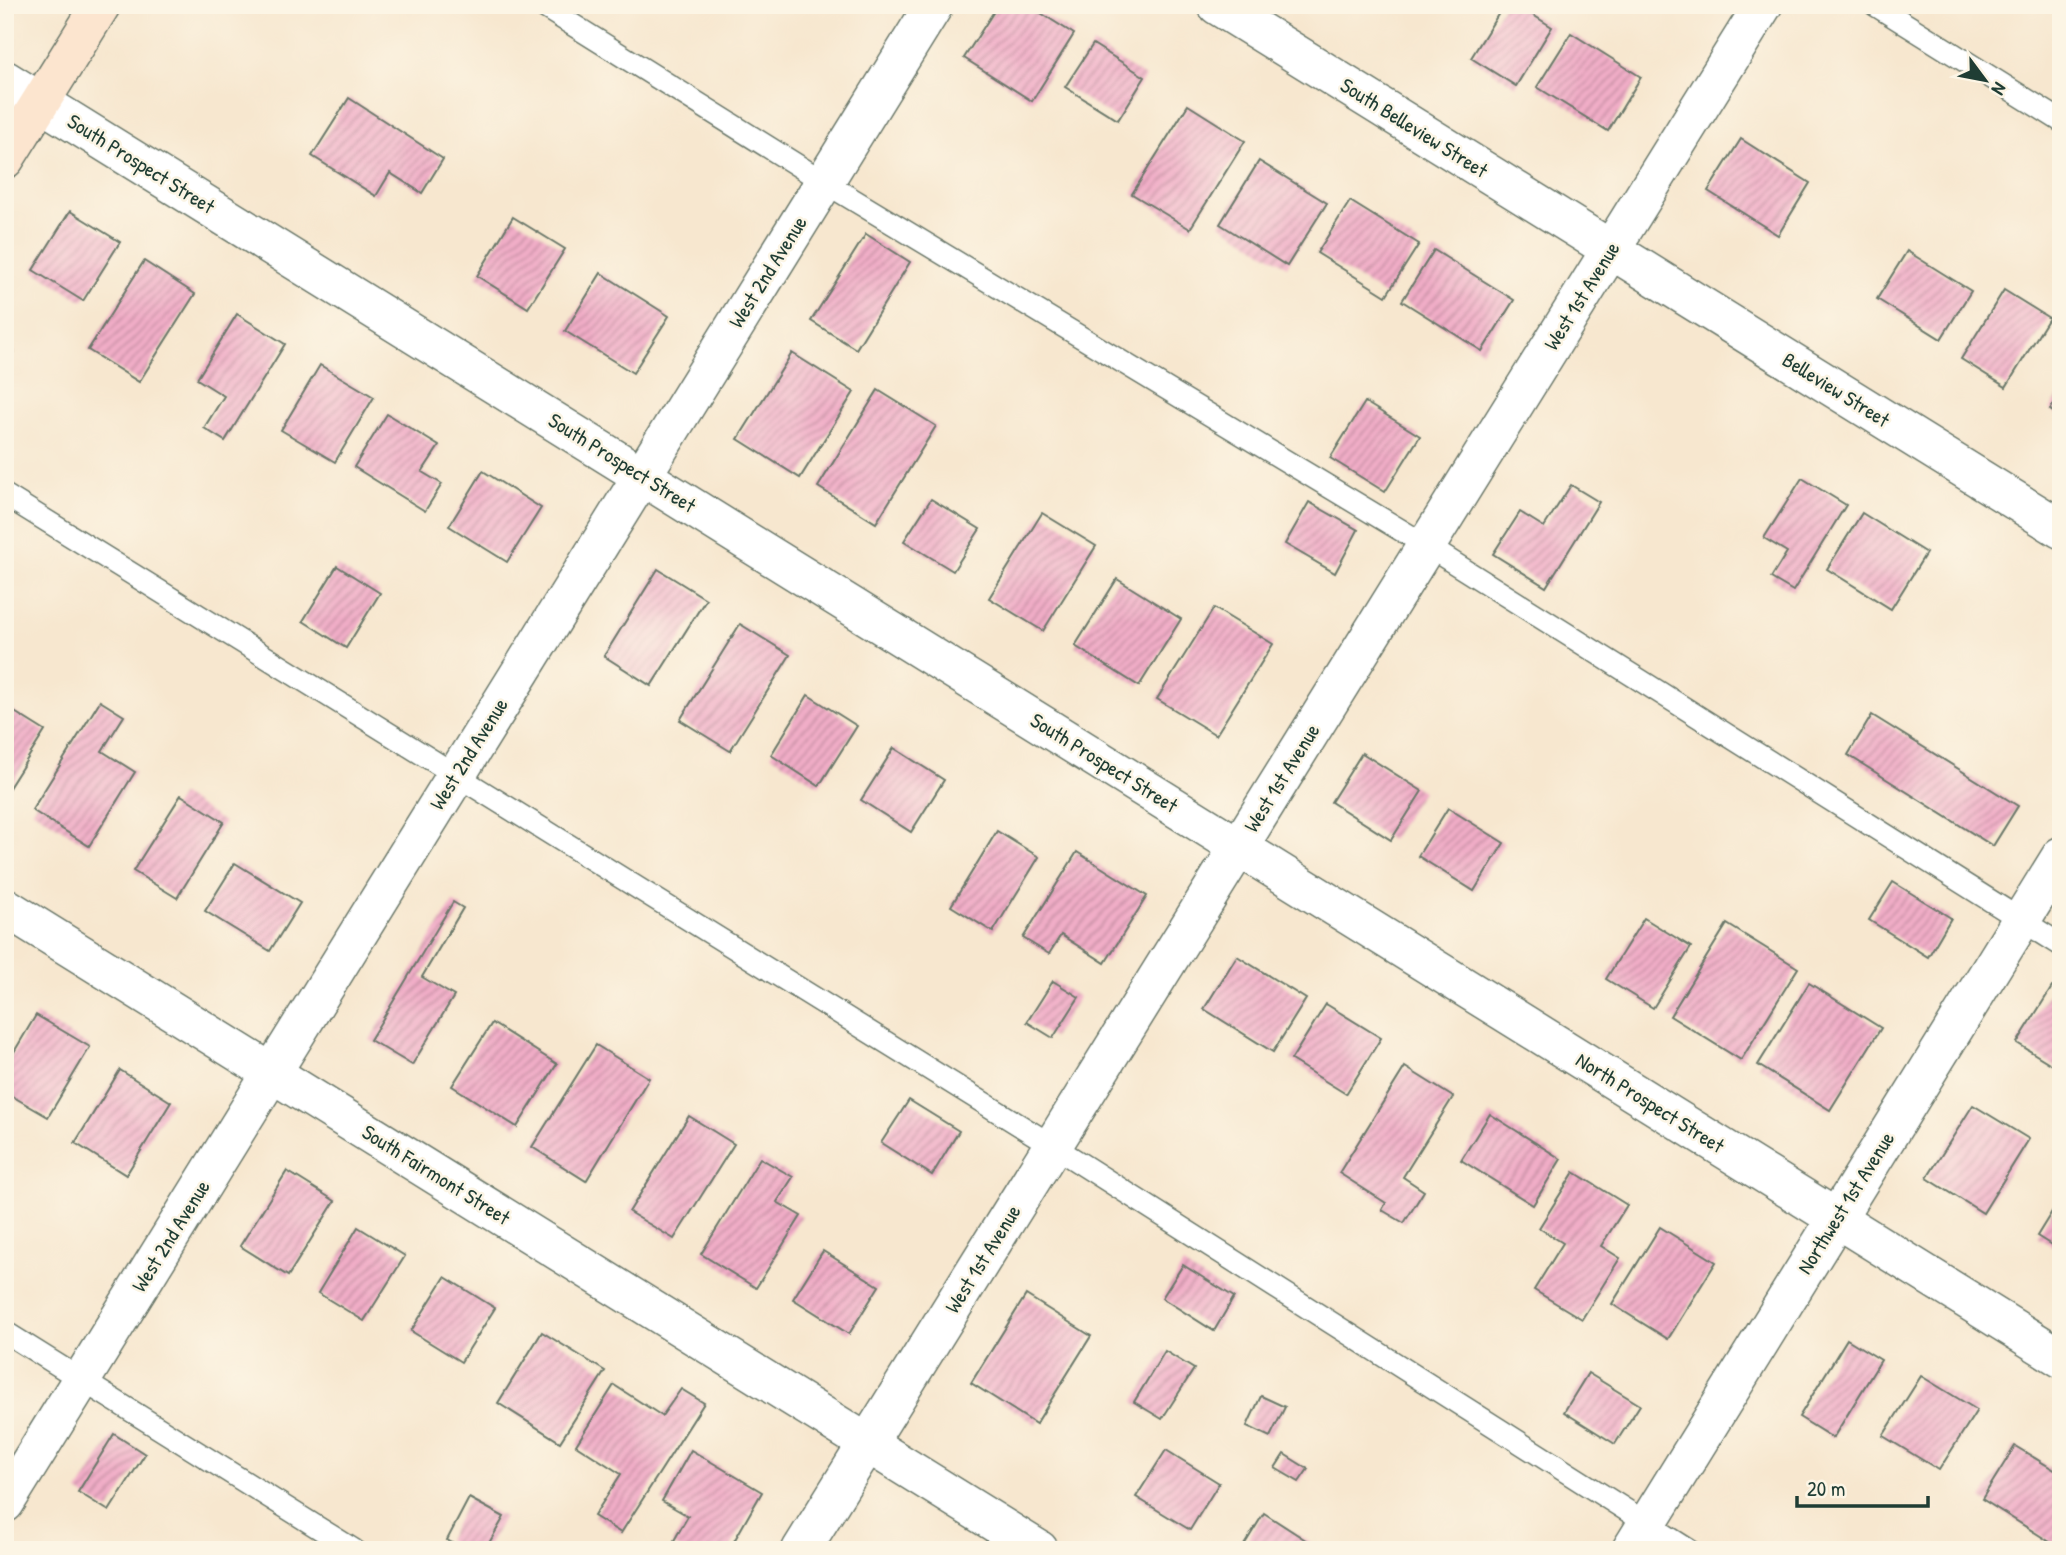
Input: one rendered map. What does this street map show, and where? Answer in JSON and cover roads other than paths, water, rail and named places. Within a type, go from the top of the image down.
[{"type":"main road","points":[[5,159],[101,5]]},
{"type":"street","name":"West 2nd Avenue","points":[[5,1503],[934,5]]},
{"type":"street","name":"South Belleview Street","points":[[1217,5],[1611,251]]},
{"type":"street","name":"West 1st Avenue","points":[[801,1550],[1763,5]]},
{"type":"street","name":"South Prospect Street","points":[[5,80],[1239,847]]},
{"type":"street","name":"Belleview Street","points":[[1611,251],[2061,529]]},
{"type":"street","name":"North Prospect Street","points":[[1239,847],[2061,1358]]},
{"type":"street","name":"Northwest 1st Avenue","points":[[1639,1537],[2061,856]]},
{"type":"street","name":"South Fairmont Street","points":[[5,907],[1039,1550]]},
{"type":"lane","points":[[541,5],[824,182],[1427,546],[2061,945]]},
{"type":"lane","points":[[1875,5],[2061,121]]},
{"type":"lane","points":[[5,495],[1053,1146],[1639,1537],[1689,1550]]},
{"type":"lane","points":[[5,1332],[354,1550]]}]
